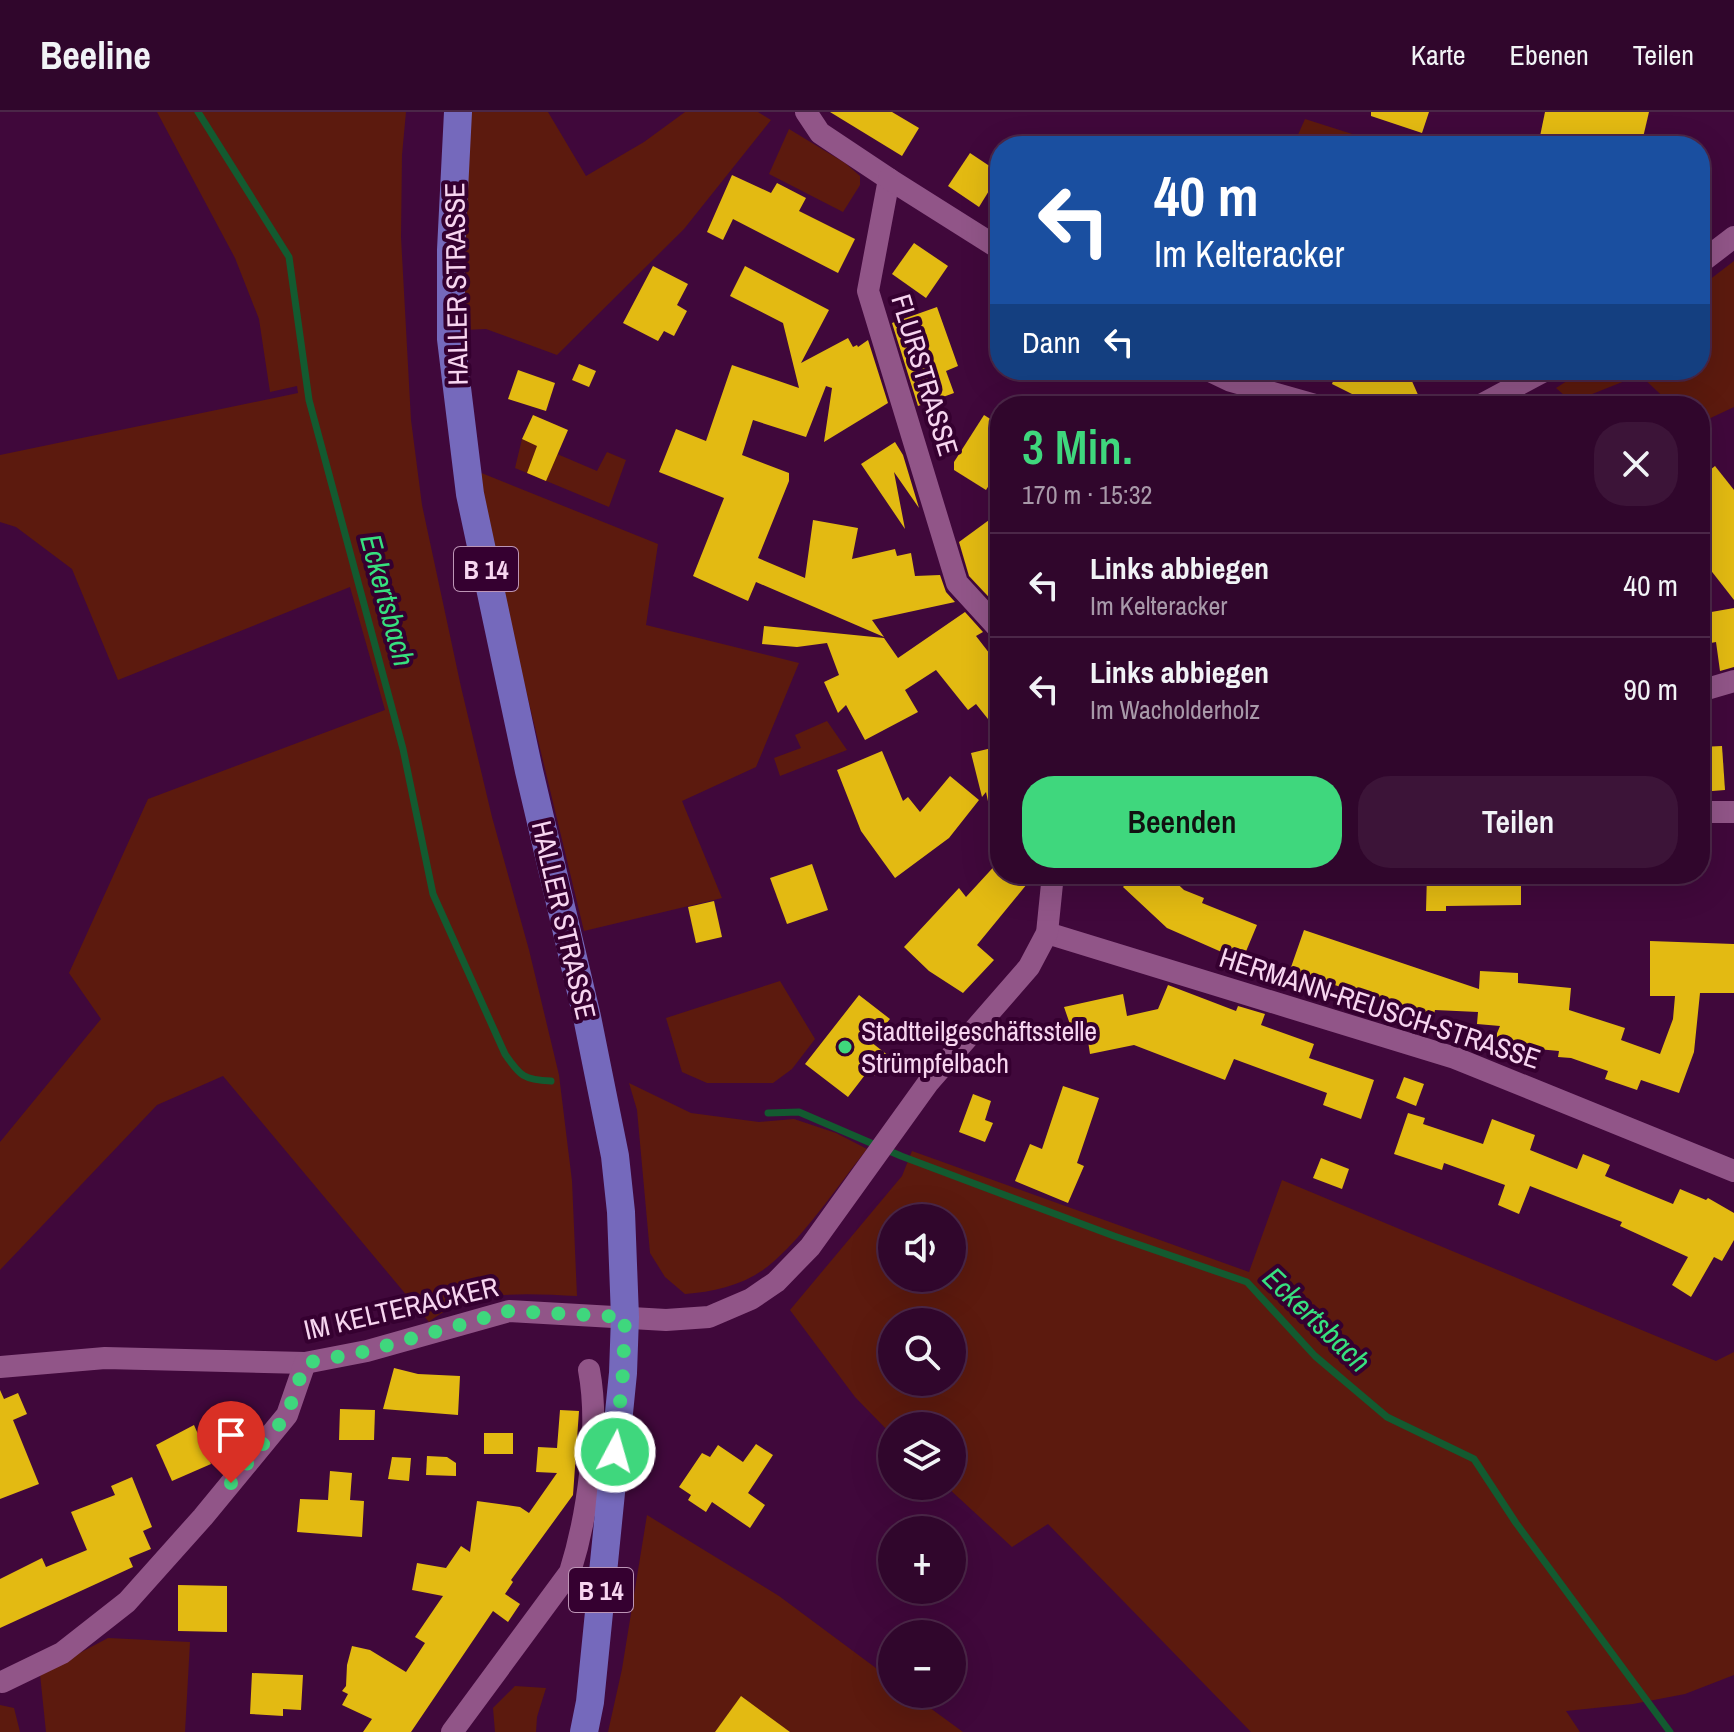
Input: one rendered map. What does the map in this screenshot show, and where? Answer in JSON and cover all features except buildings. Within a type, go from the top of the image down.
[{"type":"main road","name":"HALLER STRASSE","points":[[458,112],[451,250],[451,339],[468,480],[498,632],[584,1002],[615,1156],[621,1212],[625,1317],[623,1373],[590,1702],[584,1732]]},
{"type":"street","points":[[806,112],[820,133],[990,243]]},
{"type":"street","name":"FLURSTRASSE","points":[[889,179],[868,291],[957,583],[990,619]]},
{"type":"street","points":[[1710,255],[1734,237]]},
{"type":"street","points":[[1229,380],[1284,396]]},
{"type":"street","points":[[1498,396],[1527,380]]},
{"type":"street","points":[[1710,688],[1734,681]]},
{"type":"street","points":[[1710,812],[1734,812]]},
{"type":"street","points":[[1047,933],[1052,884]]},
{"type":"street","name":"IM KELTERACKER","points":[[0,1367],[105,1358],[305,1363],[367,1351],[509,1311],[666,1320],[709,1317],[751,1299],[776,1282],[810,1247],[928,1083],[1029,967],[1047,933]]},
{"type":"street","name":"HERMANN-REUSCH-STRASSE","points":[[1047,933],[1455,1058],[1734,1171]]},
{"type":"street","points":[[2,1682],[62,1653],[127,1602],[203,1517],[287,1415],[305,1363]]},
{"type":"street","points":[[452,1732],[570,1572],[588,1487],[594,1397],[589,1370]]},
{"type":"shaded area","points":[[157,112],[406,112],[401,237],[411,420],[422,505],[492,817],[559,1075],[572,1181],[577,1296],[519,1294],[481,1298],[445,1311],[429,1322],[223,1076],[157,1105],[0,1270],[0,1142],[101,1019],[69,973],[148,799],[385,710],[350,587],[118,680],[72,569],[16,527],[0,522],[0,455],[298,393],[297,386],[270,392],[259,319],[235,258]]},
{"type":"shaded area","points":[[466,112],[548,112],[586,176],[644,142],[685,112],[758,112],[771,120],[684,229],[557,355],[486,329],[464,330]]},
{"type":"shaded area","points":[[1305,119],[1359,136],[1297,136]]},
{"type":"shaded area","points":[[789,129],[845,163],[860,176],[860,185],[843,212],[769,174]]},
{"type":"shaded area","points":[[1734,261],[1734,407],[1710,418],[1710,396],[1662,396],[1645,380],[1710,380],[1710,279]]},
{"type":"shaded area","points":[[1568,380],[1627,380],[1587,396],[1565,396],[1556,388]]},
{"type":"shaded area","points":[[522,439],[597,471],[607,452],[626,460],[609,507],[515,468]]},
{"type":"shaded area","points":[[479,472],[658,544],[646,625],[799,663],[756,767],[682,801],[722,898],[584,931],[497,570]]},
{"type":"shaded area","points":[[827,721],[847,750],[780,776],[774,758],[801,748],[795,735]]},
{"type":"shaded area","points":[[780,981],[815,1039],[792,1069],[773,1083],[707,1083],[682,1072],[666,1018]]},
{"type":"shaded area","points":[[629,1083],[691,1113],[759,1122],[794,1119],[836,1133],[867,1149],[807,1227],[767,1267],[748,1279],[728,1286],[685,1294],[665,1277],[650,1253],[637,1110]]},
{"type":"shaded area","points":[[912,1151],[1249,1272],[1282,1180],[1716,1361],[1734,1352],[1734,1675],[1685,1694],[1633,1704],[1566,1711],[1580,1732],[1251,1732],[1048,1524],[1012,1547],[961,1500],[966,1500],[966,1412],[878,1412],[878,1421],[855,1397],[790,1310],[878,1205],[878,1292],[966,1292],[966,1204],[879,1204],[902,1176]]},
{"type":"shaded area","points":[[647,1515],[779,1596],[878,1670],[878,1708],[930,1708],[963,1732],[608,1732],[622,1669]]},
{"type":"shaded area","points":[[108,1638],[190,1642],[185,1732],[46,1732],[40,1674]]},
{"type":"shaded area","points":[[515,1686],[546,1688],[536,1732],[495,1732],[493,1708]]},
{"type":"shaded area","points":[[0,1705],[14,1708],[20,1732],[0,1732]]},
{"type":"waterway","name":"Eckertsbach","points":[[198,112],[289,257],[309,400],[403,749],[433,894],[505,1054],[524,1075],[551,1081]]},
{"type":"waterway","name":"Eckertsbach","points":[[768,1113],[799,1112],[901,1156],[1247,1282],[1315,1356],[1387,1417],[1474,1459],[1516,1523],[1670,1732]]},
{"type":"place","name":"Stadtteilgeschäftsstelle Strümpfelbach","points":[[845,1047]]},
{"type":"route","points":[[231,1483],[287,1415],[305,1363],[367,1351],[509,1311],[625,1317],[615,1452]]}]
